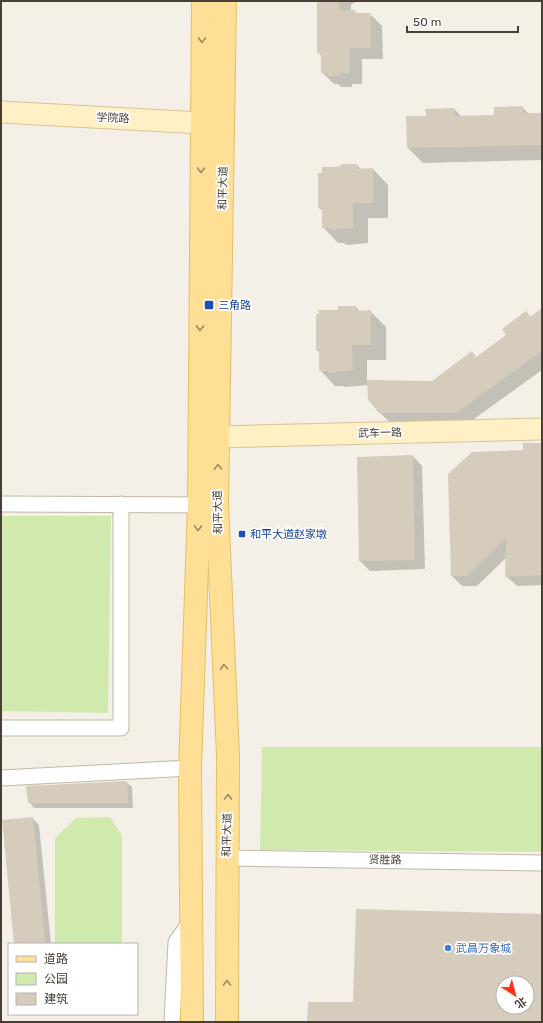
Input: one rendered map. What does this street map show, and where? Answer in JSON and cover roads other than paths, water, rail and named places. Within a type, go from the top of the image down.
[{"type":"main road","name":"和平大道","points":[[203,1],[202,122],[208,505],[228,756],[227,1022]]},
{"type":"main road","name":"和平大道","points":[[192,1022],[190,768],[208,505],[218,437],[225,1]]},
{"type":"street","name":"学院路","points":[[1,112],[224,124]]},
{"type":"street","name":"武车一路","points":[[218,437],[542,429]]},
{"type":"street","points":[[1,504],[208,505]]},
{"type":"street","points":[[1,728],[121,728],[121,504]]},
{"type":"street","points":[[1,778],[190,768]]},
{"type":"street","name":"贤胜路","points":[[227,858],[542,863]]},
{"type":"street","points":[[172,1022],[176,942],[191,921]]},
{"type":"place","name":"三角路","points":[[209,305]]},
{"type":"place","name":"和平大道赵家墩","points":[[242,534]]},
{"type":"place","name":"武昌万象城","points":[[448,948]]}]
